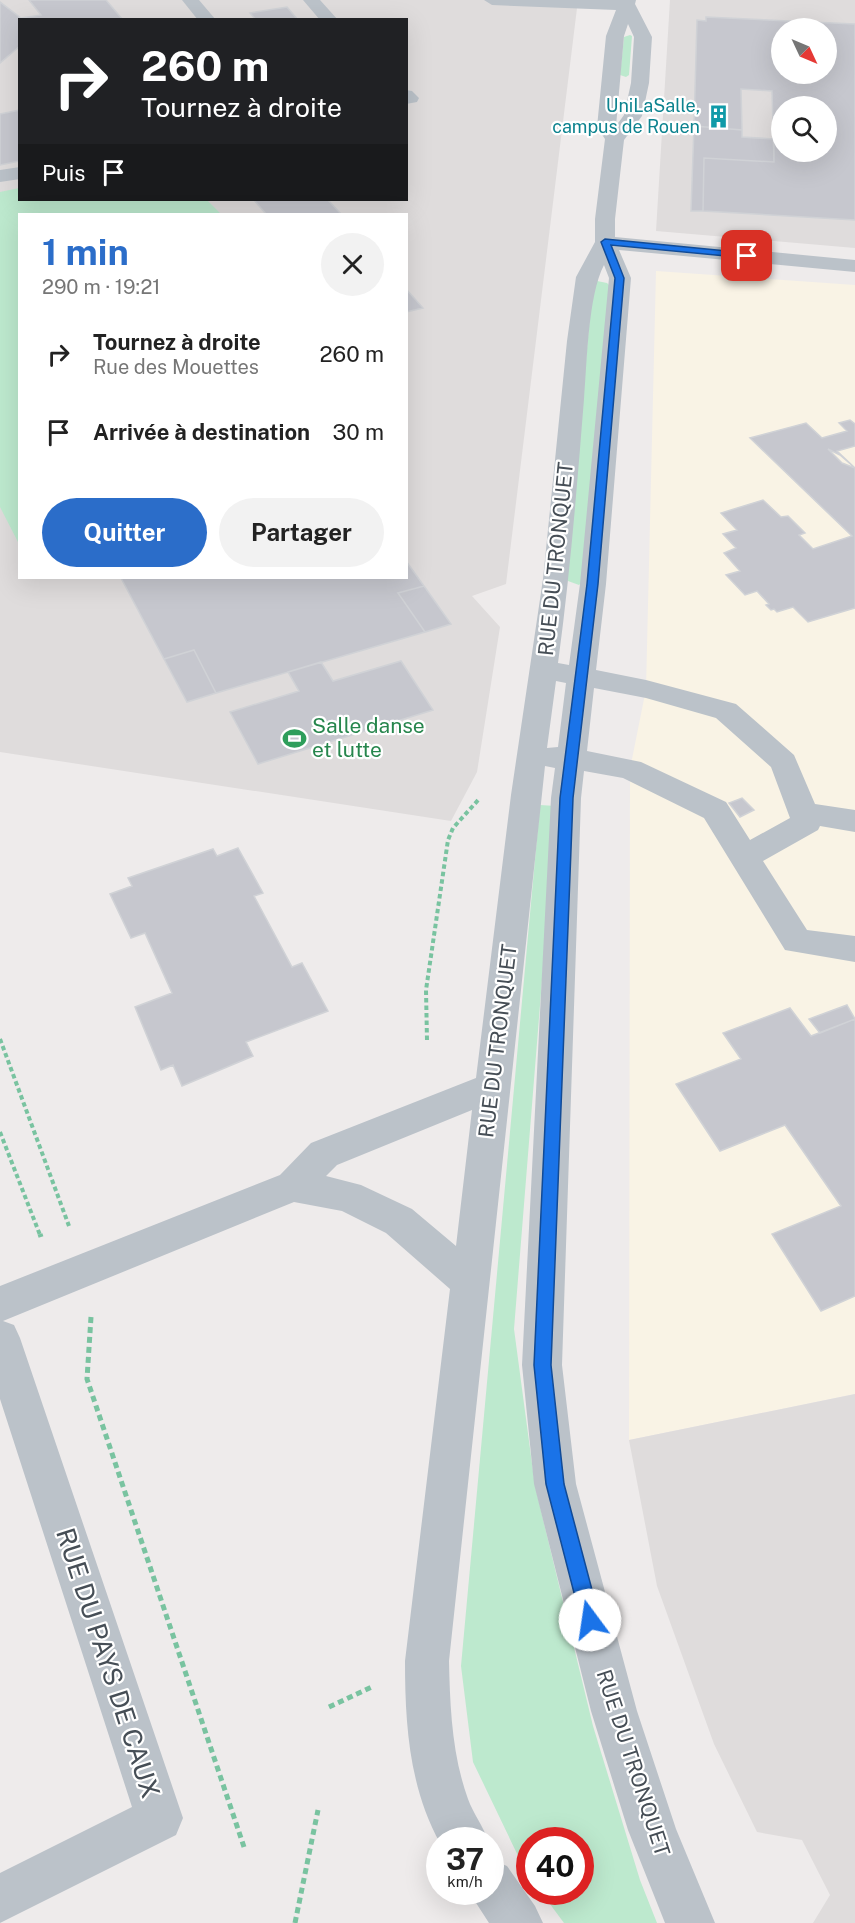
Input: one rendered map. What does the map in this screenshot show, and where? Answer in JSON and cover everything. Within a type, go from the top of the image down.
[{"type":"street","points":[[190,0],[206,18]]},
{"type":"street","points":[[310,0],[328,18]]},
{"type":"street","points":[[492,0],[628,3],[643,37],[640,83],[633,116],[615,139]]},
{"type":"street","name":"RUE DU TRONQUET","points":[[628,3],[615,36],[606,127],[615,139],[605,219],[605,242],[620,278],[593,584],[580,677],[573,759],[566,798],[542,1365],[555,1484],[614,1712],[652,1830],[690,1923]]},
{"type":"street","points":[[0,176],[18,173]]},
{"type":"street","points":[[605,242],[855,266]]},
{"type":"street","name":"RUE DU TRONQUET","points":[[455,1827],[432,1752],[427,1713],[427,1661],[492,1087],[532,755],[556,579],[578,341],[587,277],[605,242]]},
{"type":"street","points":[[543,669],[646,689],[726,711],[784,762],[807,822],[745,857]]},
{"type":"street","points":[[532,755],[573,759],[630,769],[715,810],[797,941],[855,949]]},
{"type":"street","points":[[804,813],[855,821]]},
{"type":"street","points":[[0,1304],[293,1186],[324,1154],[492,1087]]},
{"type":"street","points":[[293,1186],[348,1196],[399,1221],[470,1282]]},
{"type":"street","name":"RUE DU PAYS DE CAUX","points":[[0,1338],[159,1818],[0,1899]]},
{"type":"street","points":[[504,1903],[518,1923]]},
{"type":"path","points":[[427,1040],[426,990],[448,840],[453,828],[482,797]]},
{"type":"path","points":[[0,1039],[69,1223],[76,1275],[91,1308],[87,1379],[244,1847]]},
{"type":"path","points":[[0,1132],[42,1240],[76,1275]]},
{"type":"path","points":[[296,1923],[318,1810]]},
{"type":"shaded area","points":[[0,0],[578,0],[506,584],[472,596],[500,627],[477,772],[451,821],[0,752]]},
{"type":"shaded area","points":[[670,0],[855,0],[855,248],[656,231]]},
{"type":"shaded area","points":[[656,271],[855,285],[855,1394],[629,1440],[630,769],[646,689]]},
{"type":"shaded area","points":[[855,1394],[855,1923],[813,1923],[830,1895],[802,1840],[757,1832],[714,1744],[657,1586],[629,1440]]},
{"type":"green space","points":[[632,36],[629,75],[626,77],[620,75],[624,37]]},
{"type":"green space","points":[[18,188],[18,201],[208,201],[220,213],[18,213],[18,542],[0,507],[0,192]]},
{"type":"green space","points":[[597,281],[610,286],[582,582],[579,585],[566,578],[593,283]]},
{"type":"green space","points":[[540,805],[556,806],[514,1329],[535,1486],[593,1726],[640,1880],[657,1923],[564,1923],[551,1905],[594,1905],[594,1827],[516,1827],[516,1852],[473,1762],[461,1666]]},
{"type":"building","points":[[29,0],[106,0],[121,18],[21,18],[41,15]]},
{"type":"building","points":[[0,2],[21,18],[18,18],[18,48],[0,63]]},
{"type":"building","points":[[287,7],[296,18],[254,18],[250,13]]},
{"type":"building","name":"UniLaSalle, campus de Rouen","points":[[706,17],[771,20],[771,84],[837,84],[837,23],[855,24],[855,220],[703,211],[704,158],[771,162],[837,162],[837,96],[772,96],[772,91],[741,89],[742,130],[694,126],[697,20],[706,21]]},
{"type":"building","points":[[18,110],[18,161],[0,165],[0,114]]},
{"type":"building","points":[[694,126],[742,130],[742,137],[771,139],[771,162],[704,158],[703,211],[691,211]]},
{"type":"building","points":[[255,201],[329,201],[340,213],[265,213]]},
{"type":"building","points":[[408,291],[423,308],[408,312]]},
{"type":"building","points":[[850,420],[855,424],[855,446],[837,451],[855,468],[855,608],[808,622],[793,607],[777,612],[774,609],[771,610],[766,605],[769,604],[757,591],[745,595],[726,575],[740,571],[724,553],[736,548],[723,534],[737,530],[721,513],[763,500],[781,517],[788,516],[805,533],[799,535],[813,549],[852,536],[750,438],[806,423],[822,438],[847,431],[839,423]]},
{"type":"building","points":[[828,449],[840,455],[855,468],[842,463]]},
{"type":"building","points":[[408,564],[424,586],[398,593],[425,632],[216,693],[194,650],[164,659],[122,579],[408,579]]},
{"type":"building","points":[[424,586],[451,624],[425,632],[398,593]]},
{"type":"building","points":[[194,650],[216,693],[187,702],[164,659]]},
{"type":"building","name":"Salle danse et lutte","points":[[401,661],[433,710],[258,764],[230,712],[299,691],[288,672],[321,662],[333,681]]},
{"type":"building","points":[[742,798],[754,810],[740,817],[729,803]]},
{"type":"building","points":[[238,848],[263,893],[254,896],[292,967],[302,963],[328,1011],[246,1042],[253,1056],[182,1086],[173,1065],[161,1070],[135,1007],[172,993],[145,933],[131,938],[110,894],[132,886],[128,878],[213,849],[217,856]]},
{"type":"building","points":[[847,1005],[855,1019],[820,1033],[809,1019]]},
{"type":"building","points":[[790,1008],[811,1036],[855,1019],[855,1296],[821,1311],[772,1234],[841,1206],[785,1125],[720,1151],[676,1084],[741,1059],[723,1033]]},
{"type":"place","name":"UniLaSalle, campus de Rouen","points":[[718,116]]},
{"type":"place","name":"Salle danse et lutte","points":[[294,738]]},
{"type":"route","points":[[590,1620],[555,1484],[542,1365],[566,798],[573,759],[580,677],[593,584],[620,278],[605,242],[747,256]]}]
